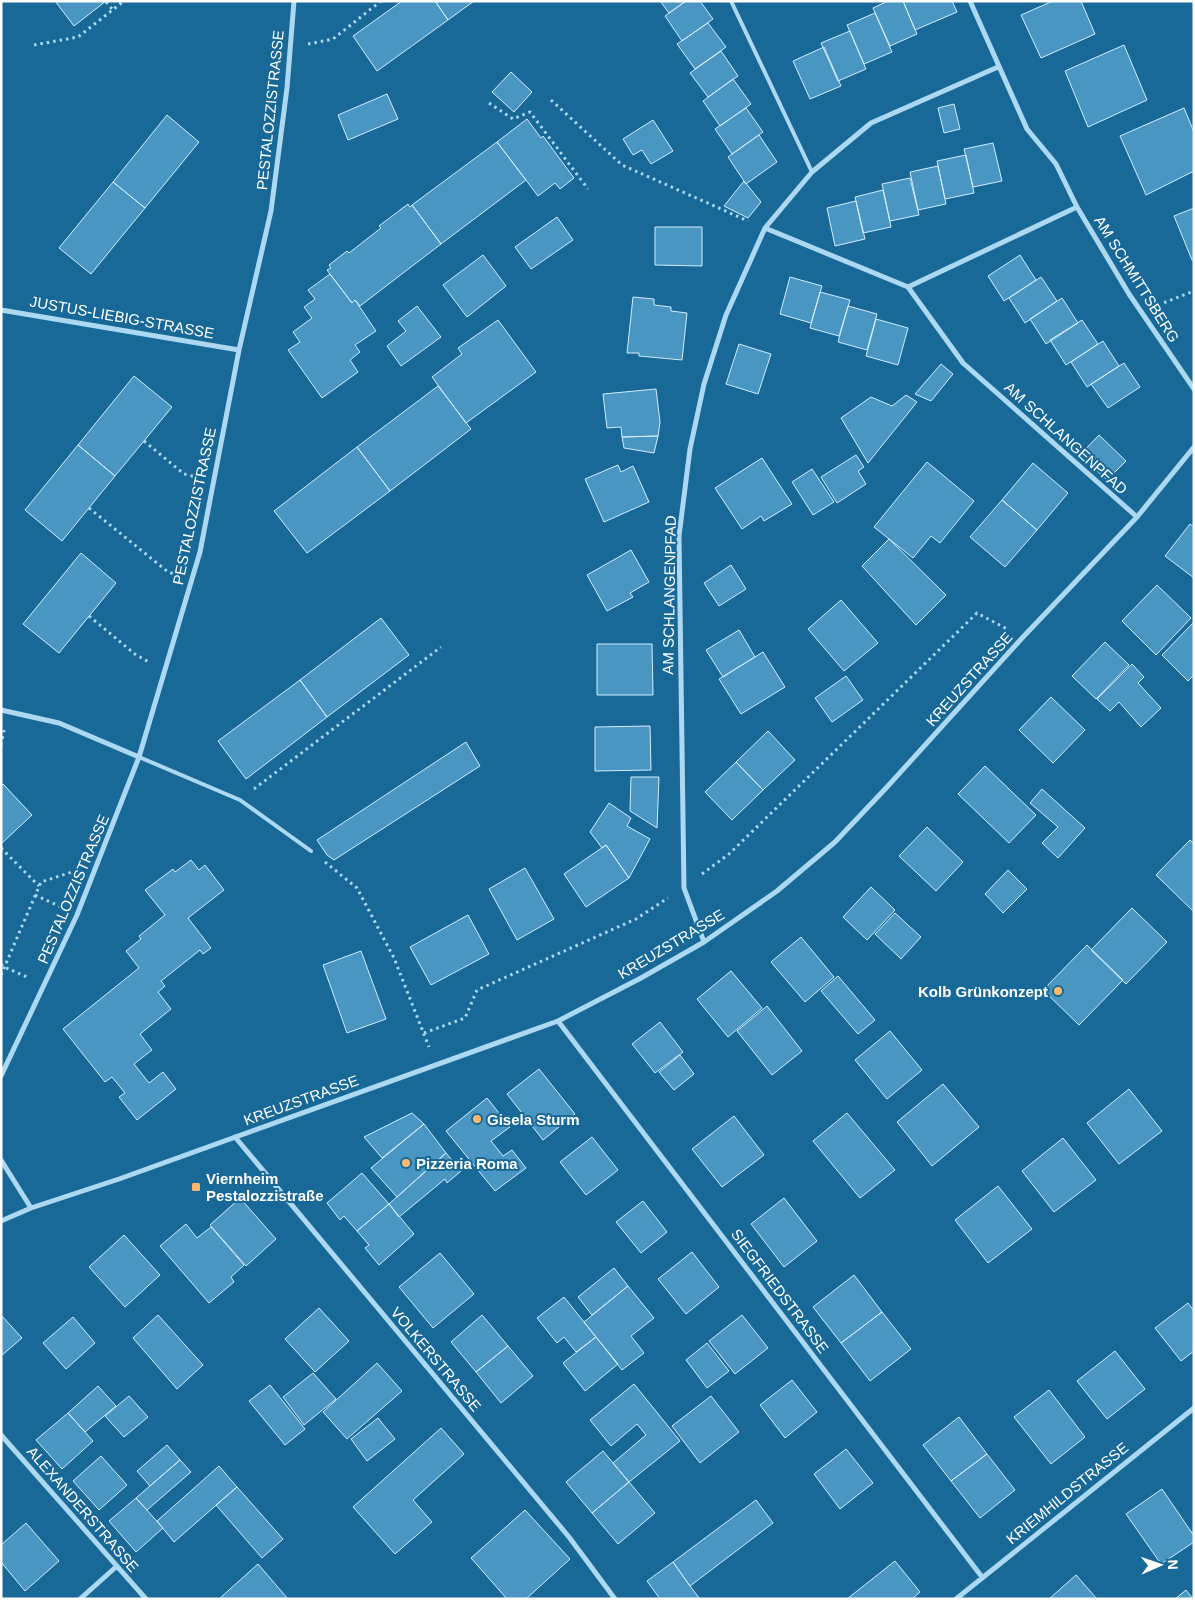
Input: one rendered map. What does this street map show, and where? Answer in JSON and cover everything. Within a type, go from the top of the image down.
[{"type":"street","name":"PESTALOZZISTRASSE","points":[[1,1076],[46,985],[99,863],[139,757],[200,552],[239,350],[271,211],[286,97],[294,1]]},
{"type":"street","name":"AM SCHMITTSBERG","points":[[970,1],[1027,129],[1056,164],[1077,207],[1129,294],[1194,389]]},
{"type":"street","name":"AM SCHLANGENPFAD","points":[[704,942],[684,888],[679,536],[690,449],[704,384],[726,315],[765,228],[812,172],[872,123],[998,67]]},
{"type":"street","name":"AM SCHMITTSBERG","points":[[908,287],[1077,207]]},
{"type":"street","points":[[765,228],[908,287]]},
{"type":"street","name":"AM SCHLANGENPFAD","points":[[908,287],[964,364],[1136,517]]},
{"type":"street","name":"JUSTUS-LIEBIG-STRASSE","points":[[1,310],[239,350]]},
{"type":"street","name":"KREUZSTRASSE","points":[[1,1221],[31,1208],[235,1137],[558,1020],[641,978],[704,942],[777,891],[835,842],[1136,517],[1194,448]]},
{"type":"street","points":[[1,710],[59,723],[139,757]]},
{"type":"street","name":"SIEGFRIEDSTRASSE","points":[[558,1020],[982,1577]]},
{"type":"street","name":"VOLKERSTRASSE","points":[[235,1137],[569,1537],[615,1599]]},
{"type":"street","points":[[1,1160],[31,1208]]},
{"type":"street","name":"KRIEMHILDSTRASSE","points":[[956,1599],[1194,1408]]},
{"type":"street","name":"ALEXANDERSTRASSE","points":[[1,1435],[146,1599]]},
{"type":"street","points":[[80,1599],[117,1566]]},
{"type":"lane","points":[[731,1],[812,172]]},
{"type":"lane","points":[[139,757],[240,800],[311,851]]},
{"type":"path","points":[[34,44],[78,37],[124,1]]},
{"type":"path","points":[[290,47],[333,39],[381,1]]},
{"type":"path","points":[[106,2],[113,10]]},
{"type":"path","points":[[551,100],[622,165],[765,228]]},
{"type":"path","points":[[489,103],[513,119],[530,112],[588,189]]},
{"type":"path","points":[[1141,312],[1194,291]]},
{"type":"path","points":[[144,441],[184,474],[214,480]]},
{"type":"path","points":[[89,508],[168,572],[191,580]]},
{"type":"path","points":[[424,1033],[465,1018],[476,990],[636,919],[684,888],[729,854],[977,613],[1023,637]]},
{"type":"path","points":[[89,616],[136,655],[165,671]]},
{"type":"path","points":[[240,800],[441,647]]},
{"type":"path","points":[[1,848],[39,886]]},
{"type":"path","points":[[311,851],[357,888],[394,958],[424,1033],[434,1064]]},
{"type":"path","points":[[1,975],[3,966],[41,882],[99,863]]},
{"type":"path","points":[[35,895],[77,915]]},
{"type":"path","points":[[3,966],[46,985]]},
{"type":"building","points":[[55,1],[106,1],[74,26]]},
{"type":"building","points":[[402,1],[435,1],[448,20],[377,71],[353,36]]},
{"type":"building","points":[[435,1],[474,1],[448,20]]},
{"type":"building","points":[[660,1],[686,1],[669,13]]},
{"type":"building","points":[[686,1],[700,1],[713,19],[682,41],[665,16]]},
{"type":"building","points":[[888,1],[903,1],[917,34],[890,46],[873,8]]},
{"type":"building","points":[[903,1],[952,1],[957,12],[915,30]]},
{"type":"building","points":[[1053,1],[1081,1],[1095,34],[1041,58],[1021,15]]},
{"type":"building","points":[[875,13],[892,52],[864,64],[847,25]]},
{"type":"building","points":[[708,23],[726,47],[695,69],[677,44]]},
{"type":"building","points":[[850,31],[866,69],[838,81],[821,43]]},
{"type":"building","points":[[1124,45],[1147,100],[1088,127],[1065,71]]},
{"type":"building","points":[[824,47],[841,86],[810,99],[793,61]]},
{"type":"building","points":[[721,51],[738,76],[708,97],[690,73]]},
{"type":"building","points":[[511,72],[532,92],[514,112],[492,92]]},
{"type":"building","points":[[733,79],[751,104],[720,126],[703,101]]},
{"type":"building","points":[[387,94],[398,119],[348,140],[338,115]]},
{"type":"building","points":[[954,104],[960,129],[944,133],[938,108]]},
{"type":"building","points":[[746,108],[763,132],[732,154],[715,129]]},
{"type":"building","points":[[1184,108],[1194,132],[1194,171],[1146,195],[1120,136]]},
{"type":"building","points":[[167,115],[199,142],[145,208],[113,182]]},
{"type":"building","points":[[527,119],[541,138],[543,136],[574,178],[560,189],[555,183],[538,196],[497,142]]},
{"type":"building","points":[[653,120],[673,151],[651,164],[642,150],[633,155],[623,139]]},
{"type":"building","points":[[759,135],[777,162],[746,184],[728,157]]},
{"type":"building","points":[[497,142],[526,180],[441,244],[412,205]]},
{"type":"building","points":[[993,143],[1002,181],[973,187],[964,149]]},
{"type":"building","points":[[966,155],[974,193],[945,199],[937,161]]},
{"type":"building","points":[[938,166],[946,204],[918,210],[910,172]]},
{"type":"building","points":[[910,178],[919,215],[890,221],[882,184]]},
{"type":"building","points":[[744,181],[761,202],[748,218],[724,206]]},
{"type":"building","points":[[113,182],[145,208],[91,274],[59,248]]},
{"type":"building","points":[[883,190],[891,227],[863,233],[855,197]]},
{"type":"building","points":[[856,201],[865,239],[835,246],[827,208]]},
{"type":"building","points":[[408,204],[410,207],[412,205],[441,244],[360,306],[355,300],[352,303],[327,270],[331,268],[329,265],[347,251],[349,253],[381,228],[379,226]]},
{"type":"building","points":[[1194,208],[1194,259],[1192,260],[1174,216]]},
{"type":"building","points":[[557,217],[573,240],[531,269],[515,247]]},
{"type":"building","points":[[655,227],[702,227],[702,266],[655,265]]},
{"type":"building","points":[[483,255],[506,286],[467,317],[443,285]]},
{"type":"building","points":[[1020,255],[1036,280],[1004,301],[988,276]]},
{"type":"building","points":[[330,274],[352,303],[355,300],[376,331],[355,345],[360,352],[350,360],[358,372],[322,398],[288,350],[300,342],[293,332],[312,318],[304,307],[315,299],[308,290]]},
{"type":"building","points":[[790,277],[822,286],[811,323],[780,314]]},
{"type":"building","points":[[1041,277],[1057,301],[1025,323],[1009,298]]},
{"type":"building","points":[[820,292],[850,300],[839,336],[810,328]]},
{"type":"building","points":[[633,297],[654,299],[654,305],[671,307],[671,311],[687,313],[682,360],[639,356],[639,353],[627,353]]},
{"type":"building","points":[[1062,298],[1078,323],[1046,344],[1030,319]]},
{"type":"building","points":[[417,306],[441,337],[401,366],[387,346],[406,331],[398,321]]},
{"type":"building","points":[[848,306],[877,314],[867,350],[838,342]]},
{"type":"building","points":[[876,319],[908,328],[898,365],[866,356]]},
{"type":"building","points":[[498,320],[536,372],[466,423],[432,377],[462,354],[458,348]]},
{"type":"building","points":[[1082,320],[1098,344],[1066,365],[1050,340]]},
{"type":"building","points":[[1103,341],[1119,366],[1087,387],[1071,362]]},
{"type":"building","points":[[739,344],[771,354],[758,394],[726,384]]},
{"type":"building","points":[[1124,363],[1140,387],[1108,408],[1091,384]]},
{"type":"building","points":[[941,364],[953,374],[931,401],[915,394]]},
{"type":"building","points":[[134,376],[172,407],[115,476],[78,445]]},
{"type":"building","points":[[438,386],[471,429],[390,491],[357,447]]},
{"type":"building","points":[[656,389],[660,422],[658,436],[622,437],[621,427],[607,428],[603,394]]},
{"type":"building","points":[[906,395],[917,402],[868,463],[841,418],[871,397],[892,406]]},
{"type":"building","points":[[1099,435],[1126,461],[1107,480],[1080,455]]},
{"type":"building","points":[[658,436],[654,453],[624,448],[622,437]]},
{"type":"building","points":[[78,445],[115,476],[62,541],[25,510]]},
{"type":"building","points":[[357,447],[390,491],[307,553],[274,511]]},
{"type":"building","points":[[856,455],[864,467],[858,471],[866,484],[837,503],[821,477]]},
{"type":"building","points":[[762,458],[792,504],[764,521],[761,516],[742,529],[715,488]]},
{"type":"building","points":[[927,462],[974,501],[940,543],[931,536],[913,558],[874,527]]},
{"type":"building","points":[[1033,463],[1068,493],[1037,530],[1002,500]]},
{"type":"building","points":[[618,465],[621,472],[633,466],[649,502],[604,522],[585,479]]},
{"type":"building","points":[[812,469],[834,502],[813,515],[792,482]]},
{"type":"building","points":[[1002,500],[1037,530],[1005,567],[970,537]]},
{"type":"building","points":[[1190,524],[1194,527],[1194,578],[1165,556]]},
{"type":"building","points":[[889,539],[946,595],[916,625],[862,566]]},
{"type":"building","points":[[631,550],[649,582],[630,593],[633,597],[607,611],[587,575]]},
{"type":"building","points":[[81,553],[116,583],[59,653],[23,624]]},
{"type":"building","points":[[731,565],[746,589],[719,606],[704,583]]},
{"type":"building","points":[[1157,585],[1191,618],[1156,655],[1122,621]]},
{"type":"building","points":[[841,600],[878,643],[844,671],[808,629]]},
{"type":"building","points":[[381,618],[409,655],[327,717],[300,680]]},
{"type":"building","points":[[1194,622],[1194,675],[1188,681],[1162,655]]},
{"type":"building","points":[[739,630],[755,657],[723,677],[706,650]]},
{"type":"building","points":[[1105,642],[1129,665],[1096,699],[1072,676]]},
{"type":"building","points":[[597,644],[652,644],[653,695],[597,695]]},
{"type":"building","points":[[763,652],[785,687],[741,714],[719,679]]},
{"type":"building","points":[[1132,664],[1144,677],[1138,683],[1161,708],[1141,727],[1119,702],[1110,711],[1097,699]]},
{"type":"building","points":[[846,676],[863,700],[832,722],[815,698]]},
{"type":"building","points":[[300,680],[327,717],[246,779],[218,741]]},
{"type":"building","points":[[1051,697],[1085,730],[1053,763],[1019,730]]},
{"type":"building","points":[[650,726],[651,770],[595,771],[595,727]]},
{"type":"building","points":[[768,731],[795,760],[763,790],[736,762]]},
{"type":"building","points":[[466,742],[480,766],[334,860],[327,855],[317,840]]},
{"type":"building","points":[[736,762],[763,790],[732,820],[705,792]]},
{"type":"building","points":[[985,766],[1036,815],[1009,843],[958,794]]},
{"type":"building","points":[[631,777],[659,777],[657,828],[630,811]]},
{"type":"building","points":[[3,784],[32,815],[1,844],[1,785]]},
{"type":"building","points":[[1042,789],[1085,828],[1058,858],[1042,843],[1058,827],[1030,803]]},
{"type":"building","points":[[609,803],[631,818],[627,826],[650,839],[629,878],[606,845],[602,848],[590,832]]},
{"type":"building","points":[[927,827],[963,862],[936,891],[899,856]]},
{"type":"building","points":[[1190,840],[1194,844],[1194,912],[1156,875]]},
{"type":"building","points":[[606,845],[629,878],[586,907],[564,874]]},
{"type":"building","points":[[191,860],[199,870],[205,865],[224,890],[188,918],[211,948],[203,954],[200,950],[161,981],[165,986],[158,992],[171,1009],[140,1034],[152,1050],[134,1064],[149,1083],[163,1072],[176,1089],[137,1120],[119,1097],[125,1093],[112,1077],[105,1082],[63,1029],[139,968],[126,951],[141,939],[139,936],[165,915],[145,890],[173,869],[175,872]]},
{"type":"building","points":[[525,868],[554,919],[517,940],[489,889]]},
{"type":"building","points":[[1008,870],[1027,889],[1003,913],[985,894]]},
{"type":"building","points":[[871,887],[895,910],[867,940],[843,917]]},
{"type":"building","points":[[1132,908],[1167,942],[1126,984],[1091,950]]},
{"type":"building","points":[[895,913],[921,937],[901,959],[875,934]]},
{"type":"building","points":[[468,915],[489,954],[431,985],[410,947]]},
{"type":"building","points":[[801,937],[834,977],[805,1002],[771,962]]},
{"type":"building","points":[[1087,945],[1123,980],[1079,1025],[1043,990]]},
{"type":"building","points":[[361,951],[386,1019],[347,1033],[323,965]]},
{"type":"building","points":[[731,971],[762,1008],[728,1037],[697,999]]},
{"type":"building","points":[[838,976],[875,1020],[858,1034],[821,991]]},
{"type":"building","points":[[767,1006],[802,1051],[772,1075],[737,1031]]},
{"type":"building","points":[[660,1022],[683,1052],[655,1073],[632,1044]]},
{"type":"building","points":[[890,1031],[922,1070],[887,1099],[855,1060]]},
{"type":"building","points":[[680,1055],[694,1074],[674,1090],[659,1072]]},
{"type":"building","points":[[539,1069],[575,1114],[543,1140],[507,1094]]},
{"type":"building","points":[[943,1084],[979,1127],[932,1166],[897,1122]]},
{"type":"building","points":[[1129,1089],[1162,1131],[1119,1164],[1087,1123]]},
{"type":"building","points":[[487,1098],[510,1127],[491,1141],[503,1156],[512,1150],[526,1168],[495,1191],[446,1131]]},
{"type":"building","points":[[412,1113],[424,1124],[382,1158],[364,1137]]},
{"type":"building","points":[[847,1113],[895,1170],[860,1198],[813,1141]]},
{"type":"building","points":[[734,1116],[764,1155],[722,1187],[692,1149]]},
{"type":"building","name":"Pizzeria Roma","points":[[424,1124],[446,1153],[397,1197],[371,1168]]},
{"type":"building","points":[[592,1137],[618,1170],[586,1195],[560,1162]]},
{"type":"building","points":[[1063,1138],[1096,1180],[1054,1212],[1022,1171]]},
{"type":"building","points":[[446,1153],[461,1171],[447,1183],[445,1179],[399,1217],[389,1204]]},
{"type":"building","points":[[362,1173],[389,1204],[357,1231],[344,1216],[340,1220],[327,1203]]},
{"type":"building","points":[[998,1186],[1032,1229],[988,1263],[955,1220]]},
{"type":"building","points":[[240,1198],[276,1239],[246,1266],[210,1225]]},
{"type":"building","points":[[784,1198],[817,1241],[784,1267],[751,1224]]},
{"type":"building","points":[[643,1201],[667,1232],[641,1253],[616,1222]]},
{"type":"building","points":[[389,1204],[414,1234],[379,1265],[365,1248],[369,1245],[357,1231]]},
{"type":"building","points":[[186,1224],[197,1238],[211,1227],[244,1265],[231,1277],[234,1282],[209,1303],[160,1246]]},
{"type":"building","points":[[124,1235],[160,1275],[125,1307],[89,1267]]},
{"type":"building","points":[[692,1252],[719,1287],[686,1314],[658,1279]]},
{"type":"building","points":[[440,1253],[474,1294],[433,1328],[399,1287]]},
{"type":"building","points":[[614,1268],[628,1286],[592,1315],[578,1297]]},
{"type":"building","points":[[854,1275],[882,1312],[841,1343],[813,1307]]},
{"type":"building","points":[[628,1286],[654,1318],[631,1336],[644,1353],[622,1370],[584,1322]]},
{"type":"building","points":[[564,1297],[596,1337],[576,1352],[564,1337],[557,1343],[537,1318]]},
{"type":"building","points":[[1188,1303],[1194,1311],[1194,1351],[1181,1361],[1155,1328]]},
{"type":"building","points":[[319,1308],[349,1341],[315,1372],[285,1339]]},
{"type":"building","points":[[882,1312],[911,1349],[870,1381],[841,1343]]},
{"type":"building","points":[[1,1315],[22,1338],[1,1356]]},
{"type":"building","points":[[158,1315],[203,1365],[177,1389],[133,1338]]},
{"type":"building","points":[[482,1315],[508,1346],[476,1372],[451,1342]]},
{"type":"building","points":[[742,1315],[768,1348],[735,1374],[709,1341]]},
{"type":"building","points":[[73,1317],[95,1343],[66,1369],[43,1343]]},
{"type":"building","points":[[596,1337],[618,1364],[585,1391],[563,1363]]},
{"type":"building","points":[[707,1343],[729,1371],[707,1388],[686,1360]]},
{"type":"building","points":[[508,1346],[533,1376],[501,1403],[476,1372]]},
{"type":"building","points":[[1115,1351],[1145,1389],[1107,1419],[1077,1381]]},
{"type":"building","points":[[377,1363],[402,1391],[347,1439],[323,1412]]},
{"type":"building","points":[[313,1373],[336,1399],[304,1425],[283,1397]]},
{"type":"building","points":[[792,1380],[817,1412],[785,1438],[760,1405]]},
{"type":"building","points":[[634,1384],[680,1441],[629,1482],[613,1463],[646,1435],[637,1424],[611,1446],[590,1420]]},
{"type":"building","points":[[270,1385],[305,1429],[285,1445],[249,1401]]},
{"type":"building","points":[[98,1386],[116,1406],[85,1432],[68,1413]]},
{"type":"building","points":[[1049,1390],[1085,1437],[1051,1464],[1014,1417]]},
{"type":"building","points":[[129,1396],[148,1417],[124,1437],[105,1416]]},
{"type":"building","points":[[711,1396],[739,1432],[700,1463],[672,1426]]},
{"type":"building","points":[[68,1413],[93,1441],[62,1469],[36,1440]]},
{"type":"building","points":[[959,1417],[987,1454],[951,1481],[923,1445]]},
{"type":"building","points":[[378,1418],[395,1439],[367,1461],[351,1439]]},
{"type":"building","points":[[441,1428],[464,1454],[413,1500],[432,1522],[395,1554],[353,1507]]},
{"type":"building","points":[[167,1445],[180,1460],[150,1486],[137,1471]]},
{"type":"building","points":[[846,1449],[873,1483],[840,1509],[814,1474]]},
{"type":"building","points":[[603,1451],[629,1482],[592,1513],[566,1482]]},
{"type":"building","points":[[987,1454],[1015,1490],[980,1518],[951,1481]]},
{"type":"building","points":[[101,1456],[127,1485],[99,1510],[73,1481]]},
{"type":"building","points":[[180,1460],[191,1472],[147,1510],[136,1498]]},
{"type":"building","points":[[219,1466],[237,1487],[174,1542],[157,1521]]},
{"type":"building","points":[[629,1482],[655,1513],[618,1544],[592,1513]]},
{"type":"building","points":[[237,1487],[283,1539],[262,1558],[216,1505]]},
{"type":"building","points":[[1162,1489],[1194,1536],[1194,1542],[1161,1564],[1126,1514]]},
{"type":"building","points":[[136,1498],[163,1528],[136,1552],[109,1521]]},
{"type":"building","points":[[756,1500],[773,1523],[690,1586],[673,1562]]},
{"type":"building","points":[[525,1510],[570,1559],[526,1599],[507,1599],[471,1558]]},
{"type":"building","points":[[26,1523],[59,1561],[25,1591],[1,1562],[1,1545]]},
{"type":"building","points":[[895,1561],[920,1592],[912,1599],[847,1599]]},
{"type":"building","points":[[673,1562],[700,1599],[660,1599],[647,1581]]},
{"type":"building","points":[[258,1564],[288,1599],[219,1599]]},
{"type":"building","points":[[1076,1575],[1097,1599],[1049,1599]]},
{"type":"building","points":[[1186,1590],[1193,1599],[1175,1599]]},
{"type":"place","name":"Kolb Grünkonzept","points":[[1058,991]]},
{"type":"place","name":"Gisela Sturm","points":[[477,1119]]},
{"type":"place","name":"Pizzeria Roma","points":[[406,1163]]},
{"type":"place","name":"Viernheim Pestalozzistraße","points":[[196,1187]]}]
